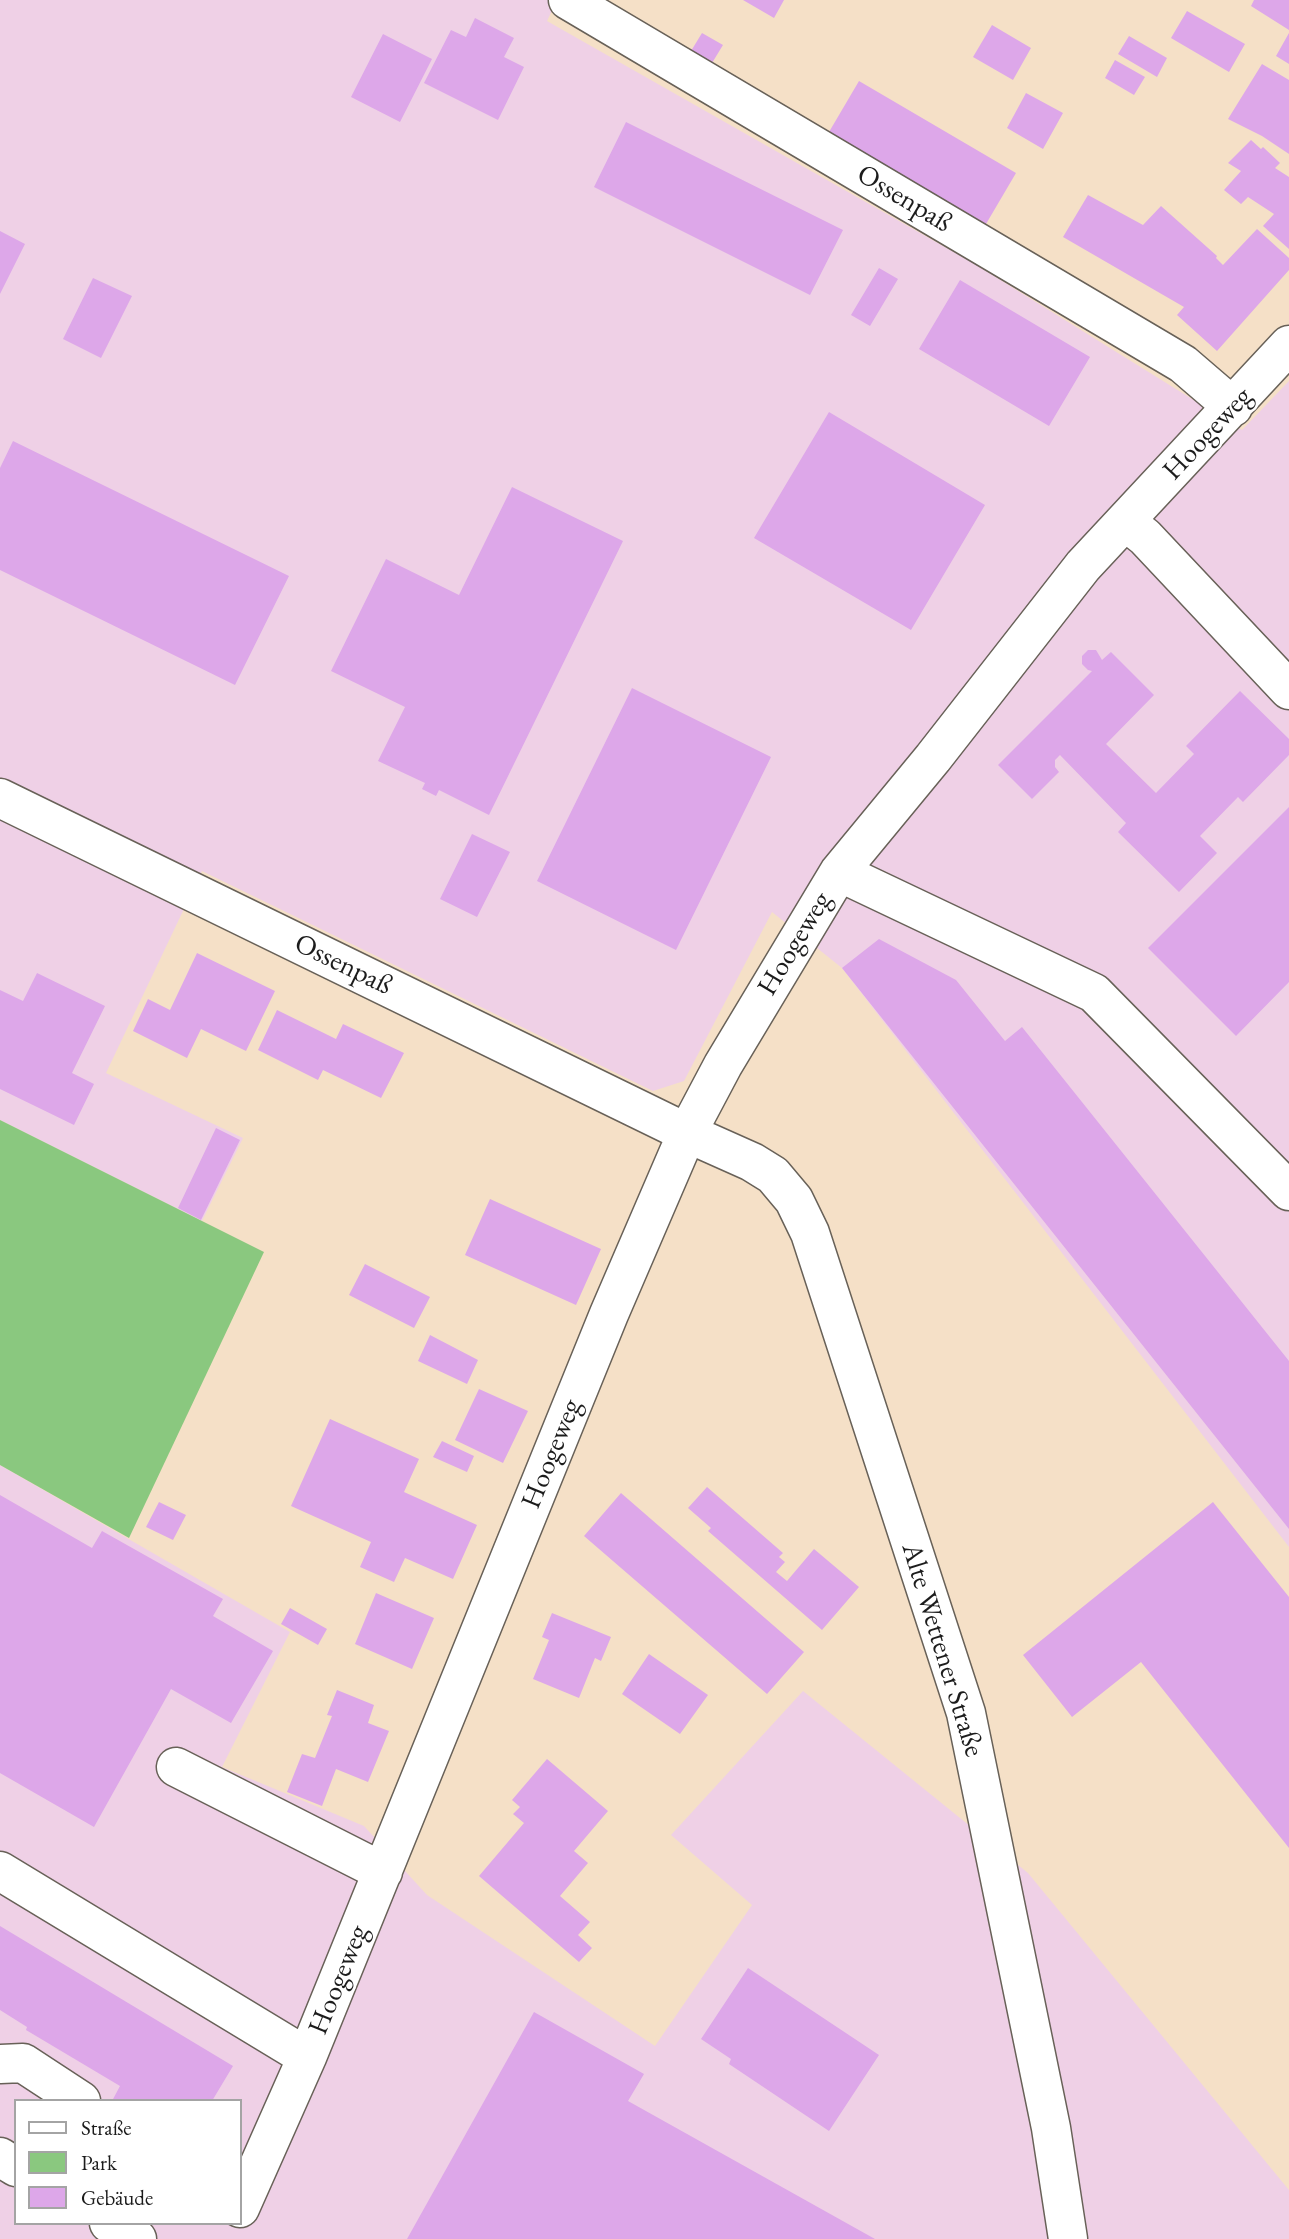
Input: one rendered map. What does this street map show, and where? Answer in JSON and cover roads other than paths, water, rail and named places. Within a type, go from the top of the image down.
[{"type":"street","name":"Ossenpaß","points":[[568,0],[1183,364],[1233,407]]},
{"type":"street","name":"Hoogeweg","points":[[242,2203],[307,2057],[608,1314],[687,1133],[775,975],[839,872],[933,758],[1083,566],[1289,345]]},
{"type":"street","points":[[1126,522],[1145,537],[1289,690]]},
{"type":"street","name":"Ossenpaß","points":[[0,798],[687,1133]]},
{"type":"street","name":"Hoogeweg","points":[[839,872],[1094,993],[1289,1191]]},
{"type":"street","name":"Alte Wettener Straße","points":[[687,1133],[773,1175],[794,1200],[810,1233],[966,1713],[1051,2128],[1068,2239]]},
{"type":"street","points":[[176,1766],[383,1872]]},
{"type":"street","name":"Hoogeweg","points":[[0,1871],[307,2057]]},
{"type":"street","points":[[0,2064],[23,2063],[78,2099]]},
{"type":"street","points":[[112,2225],[137,2239]]}]
